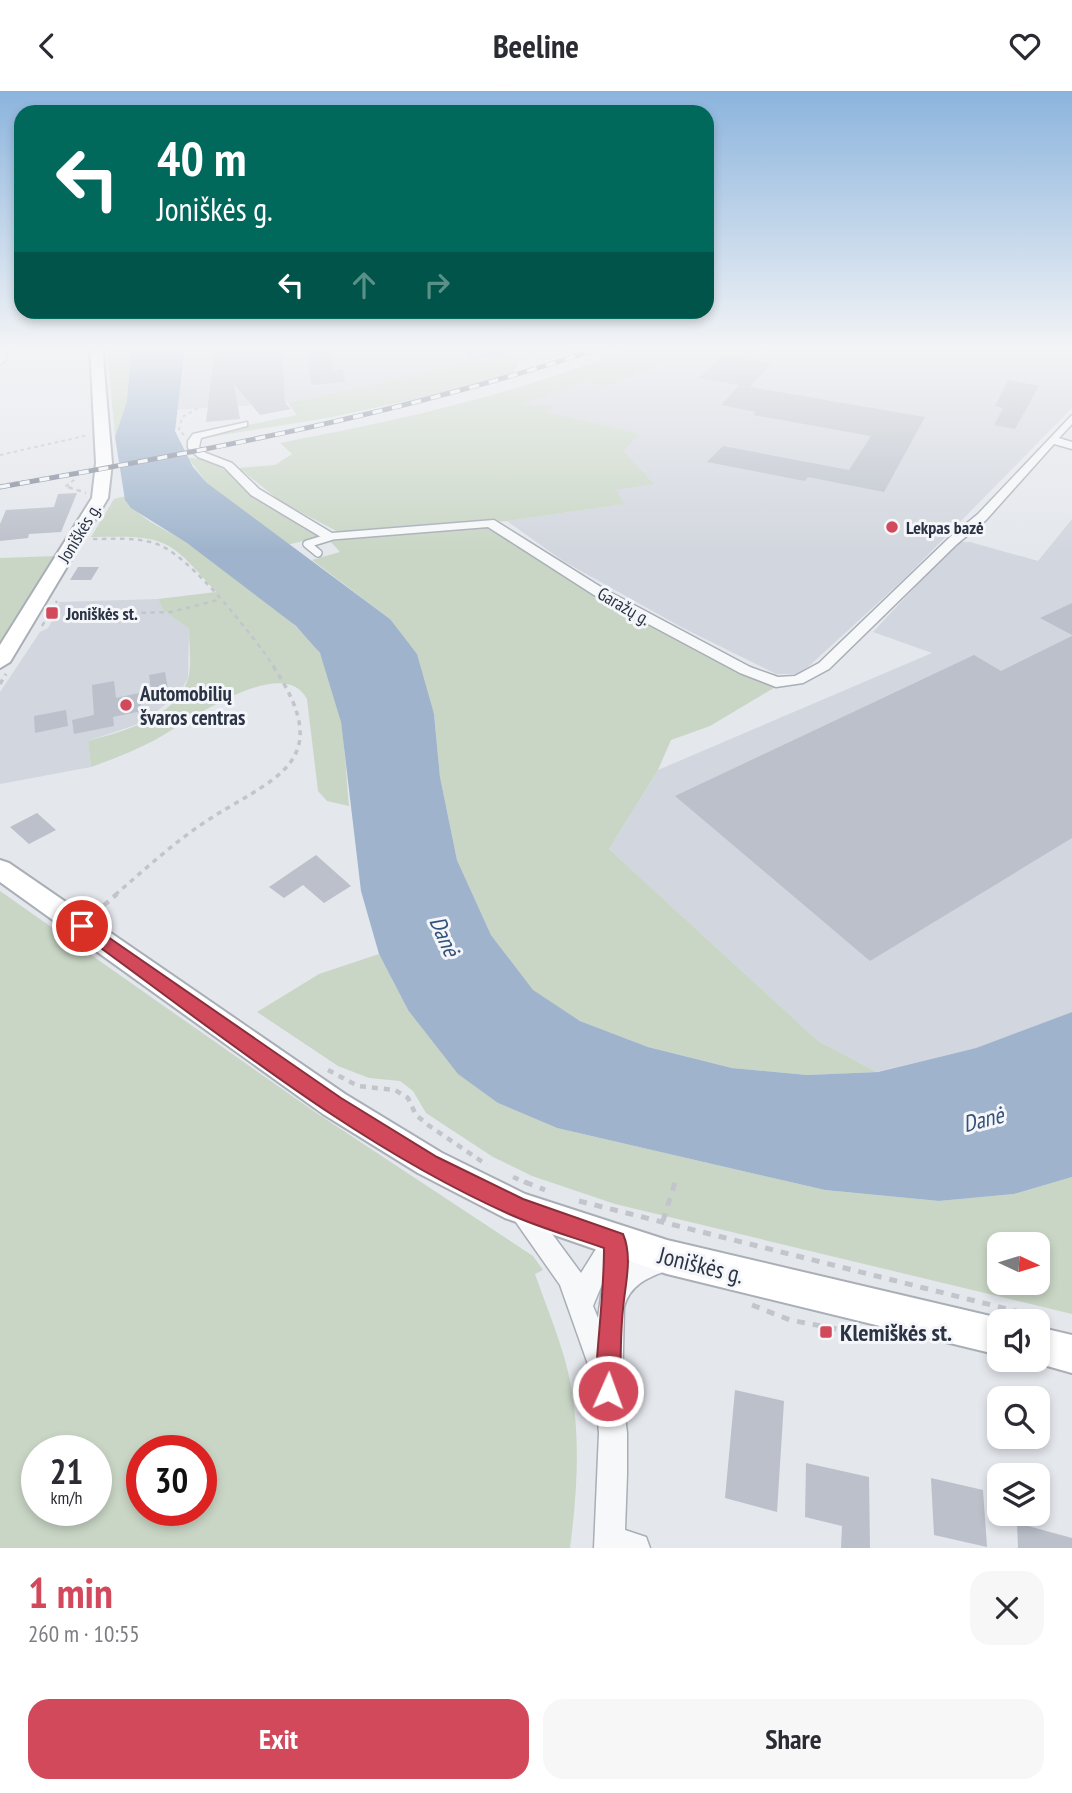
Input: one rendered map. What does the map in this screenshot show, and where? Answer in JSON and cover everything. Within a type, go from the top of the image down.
[{"type":"main road","name":"Joniškės g.","points":[[0,662],[96,506],[104,480],[101,414]]},
{"type":"main road","name":"Joniškės g.","points":[[0,869],[169,985],[334,1104],[430,1163],[523,1195],[615,1241],[667,1257],[987,1334]]},
{"type":"main road","points":[[1050,1338],[1072,1354]]},
{"type":"street","name":"Garažų g.","points":[[330,537],[490,523],[599,592],[684,640],[776,682],[798,680],[824,666],[953,541],[982,517],[1072,418]]},
{"type":"street","points":[[243,423],[203,433],[197,436],[194,444],[202,455],[229,465],[255,492],[330,537]]},
{"type":"street","points":[[1053,440],[1072,446]]},
{"type":"street","points":[[523,1195],[571,1278],[608,1391]]},
{"type":"street","points":[[581,1304],[595,1271],[615,1241]]},
{"type":"street","points":[[615,1241],[616,1289],[610,1315],[608,1391],[613,1433],[618,1546]]},
{"type":"street","points":[[616,1289],[631,1273],[667,1257]]},
{"type":"lane","points":[[318,553],[307,544],[330,537]]},
{"type":"path","points":[[185,414],[179,421],[179,430],[194,444]]},
{"type":"path","points":[[0,455],[102,433]]},
{"type":"path","points":[[0,485],[75,472],[74,480],[66,486],[84,491],[96,506]]},
{"type":"path","points":[[87,539],[133,540],[167,547],[218,600],[281,677],[293,698],[300,720],[297,749],[292,761],[278,778],[202,824],[91,917],[100,923]]},
{"type":"path","points":[[118,623],[120,619],[136,613],[171,612],[218,600]]},
{"type":"path","points":[[317,1065],[358,1086],[395,1090],[408,1098],[416,1115],[428,1125],[494,1169]]},
{"type":"path","points":[[506,1174],[523,1195],[551,1192]]},
{"type":"path","points":[[663,1221],[675,1182]]},
{"type":"path","points":[[575,1200],[663,1221],[987,1317]]},
{"type":"path","points":[[746,1302],[803,1323],[912,1343]]},
{"type":"shaded area","points":[[554,414],[1066,414],[905,578],[798,674],[776,674],[683,628],[563,561],[507,521],[623,504],[615,490],[653,483],[622,451],[639,434]]},
{"type":"shaded area","points":[[1072,519],[1072,1012],[976,1048],[877,1072],[818,1041],[609,849],[658,770],[932,653],[873,632],[957,542],[970,542],[1038,561]]},
{"type":"shaded area","points":[[158,599],[163,610],[189,629],[188,678],[180,692],[144,722],[88,741],[91,767],[0,784],[0,692],[40,632],[48,628],[58,611],[59,602]]},
{"type":"green space","points":[[113,414],[123,414],[115,437]]},
{"type":"green space","points":[[346,414],[204,438],[213,432],[297,415]]},
{"type":"green space","points":[[416,414],[555,414],[640,434],[623,451],[654,484],[616,490],[624,504],[507,521],[340,533],[280,501],[239,468],[275,465],[292,454],[280,443]]},
{"type":"green space","points":[[188,458],[200,459],[222,468],[270,506],[322,536],[287,545],[207,483]]},
{"type":"green space","points":[[126,496],[130,504],[143,516],[198,550],[278,611],[297,627],[320,654],[339,709],[349,806],[327,801],[318,791],[307,699],[295,687],[277,683],[256,687],[233,696],[147,744],[91,767],[88,741],[131,728],[160,713],[182,692],[188,679],[189,629],[163,610],[158,599],[216,592],[186,560],[163,543],[135,537],[91,537],[114,499]]},
{"type":"green space","points":[[489,527],[700,653],[777,686],[710,726],[671,740],[658,770],[609,849],[818,1041],[877,1072],[807,1075],[732,1068],[648,1047],[580,1021],[533,991],[491,935],[457,860],[440,777],[434,714],[390,619],[312,560],[340,552],[330,541]]},
{"type":"green space","points":[[57,556],[0,643],[0,558]]},
{"type":"green space","points":[[0,891],[315,1112],[533,1256],[543,1270],[535,1274],[565,1360],[574,1406],[577,1454],[570,1548],[0,1548]]},
{"type":"green space","points":[[379,954],[408,1010],[498,1103],[557,1128],[825,1190],[939,1201],[1014,1194],[1072,1177],[1072,1314],[993,1295],[1050,1295],[1050,1232],[987,1232],[987,1294],[615,1204],[532,1176],[493,1157],[426,1113],[413,1091],[400,1081],[369,1078],[338,1066],[257,1012],[319,974]]},
{"type":"water","name":"Danė","points":[[123,414],[177,414],[175,431],[193,467],[207,483],[390,619],[417,654],[434,714],[440,777],[457,860],[491,935],[533,990],[580,1021],[648,1047],[732,1068],[807,1075],[878,1072],[976,1048],[1072,1012],[1072,1177],[1014,1194],[939,1201],[825,1190],[557,1128],[498,1103],[458,1074],[408,1010],[379,954],[361,891],[341,722],[320,653],[296,626],[187,543],[131,508],[125,500],[115,437]]},
{"type":"building","points":[[207,414],[239,414],[240,419],[206,422]]},
{"type":"building","points":[[908,414],[925,417],[884,492],[808,477],[805,481],[707,462],[723,446],[849,470],[871,436],[753,415]]},
{"type":"building","points":[[1000,414],[1023,414],[1015,429],[994,425]]},
{"type":"building","points":[[77,493],[61,532],[29,534],[28,538],[0,541],[0,524],[6,510],[54,507],[58,494]]},
{"type":"building","points":[[78,567],[99,567],[91,580],[70,580]]},
{"type":"building","points":[[1072,603],[1072,635],[1040,618]]},
{"type":"building","points":[[1072,636],[1072,838],[870,961],[675,796],[974,655],[1001,671]]},
{"type":"building","points":[[165,672],[169,694],[152,697],[149,675]]},
{"type":"building","points":[[114,681],[116,698],[139,693],[142,711],[113,717],[114,726],[74,734],[72,720],[94,715],[92,685]]},
{"type":"building","points":[[66,710],[68,726],[35,733],[34,716]]},
{"type":"building","points":[[37,813],[56,830],[29,844],[10,827]]},
{"type":"building","points":[[316,855],[351,886],[324,903],[303,885],[284,898],[269,887]]},
{"type":"building","points":[[735,1390],[784,1401],[777,1512],[725,1498]]},
{"type":"building","points":[[806,1463],[869,1477],[870,1548],[841,1548],[842,1526],[805,1517]]},
{"type":"building","points":[[931,1478],[983,1490],[987,1547],[934,1535]]},
{"type":"building","points":[[1017,1526],[1028,1526],[1072,1538],[1072,1548],[1018,1548]]},
{"type":"railway","points":[[0,487],[230,444],[368,414]]},
{"type":"place","name":"Lekpas bazė","points":[[892,527]]},
{"type":"place","name":"Joniškės st.","points":[[52,613]]},
{"type":"place","name":"Automobilių švaros centras","points":[[126,705]]},
{"type":"place","name":"Klemiškės st.","points":[[826,1332]]},
{"type":"route","points":[[82,926],[334,1104],[430,1163],[517,1207],[615,1241],[616,1289],[611,1307],[608,1391]]}]
